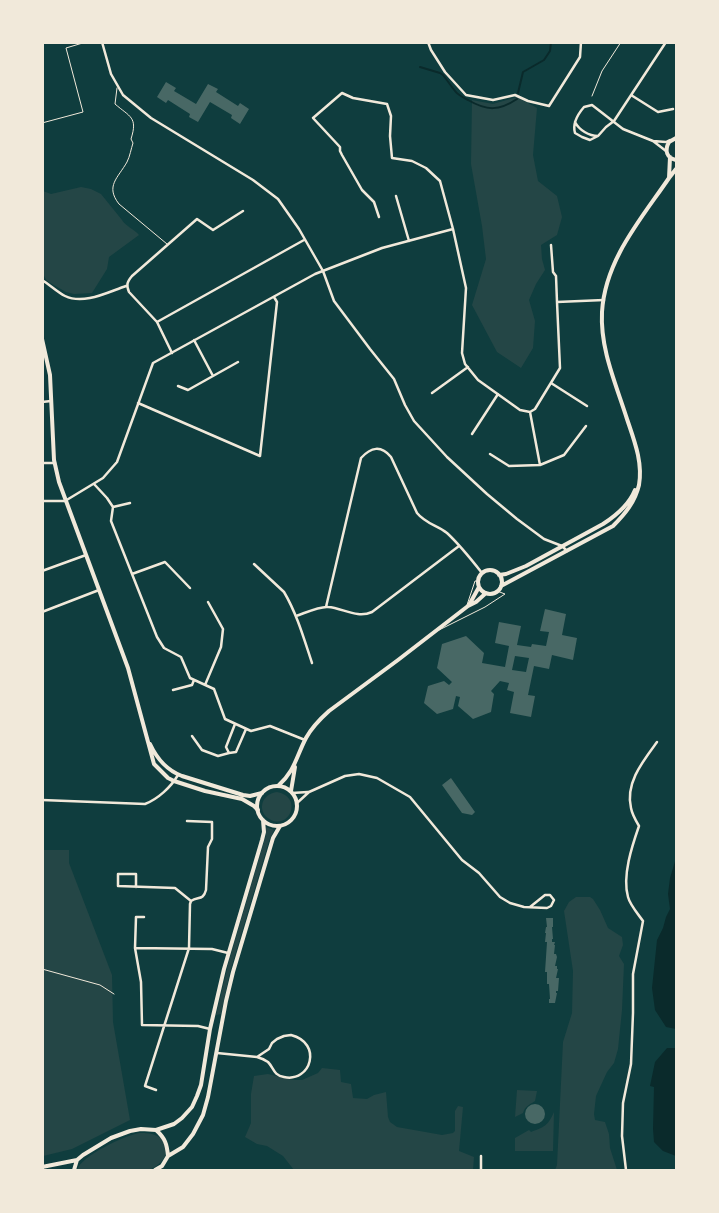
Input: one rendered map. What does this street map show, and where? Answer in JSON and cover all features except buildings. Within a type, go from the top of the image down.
[{"type":"main road","points":[[674,139],[667,146],[667,152],[670,157],[676,160]]},
{"type":"main road","points":[[669,178],[670,157]]},
{"type":"main road","points":[[501,586],[502,580],[500,575],[490,570],[482,573],[476,581],[479,587],[486,593],[497,591],[501,586],[613,526],[631,506],[635,497],[639,486],[640,462],[604,344],[602,314],[611,271],[621,249],[676,169]]},
{"type":"main road","points":[[42,1167],[77,1160],[111,1138],[132,1131],[141,1129],[156,1130],[174,1124],[192,1107],[201,1085],[210,1029],[224,968],[264,832],[263,820],[254,806],[242,799],[174,781],[168,778],[154,764],[128,668],[59,484],[52,433],[50,375],[43,341]]},
{"type":"main road","points":[[500,575],[516,571],[615,516],[633,493],[640,476]]},
{"type":"main road","points":[[467,607],[479,587]]},
{"type":"main road","points":[[278,786],[285,780],[295,764],[305,740],[313,727],[329,711],[486,593]]},
{"type":"main road","points":[[148,740],[154,753],[163,765],[178,775],[250,796],[278,786],[292,792]]},
{"type":"main road","points":[[263,820],[269,824],[280,826],[292,820],[296,814],[297,803],[292,792],[295,764]]},
{"type":"main road","points":[[258,810],[258,802],[262,793]]},
{"type":"main road","points":[[155,1170],[162,1166],[168,1156],[183,1147],[193,1134],[203,1115],[226,1001],[240,948],[273,838],[280,826]]},
{"type":"main road","points":[[156,1130],[163,1136],[168,1147],[168,1156]]},
{"type":"main road","points":[[74,1170],[77,1160]]},
{"type":"street","points":[[102,42],[111,74],[123,94],[151,118],[253,180],[278,199],[323,271],[334,302],[394,379],[414,421],[447,457],[487,494],[544,539],[567,550]]},
{"type":"street","points":[[428,42],[445,72],[466,95],[493,100],[515,95],[528,101],[549,106],[580,57],[581,42]]},
{"type":"street","points":[[666,42],[614,121],[598,136],[590,140],[582,137],[574,133],[573,126],[584,107],[592,106],[614,121],[623,129],[653,141],[667,152]]},
{"type":"street","points":[[379,217],[374,202],[362,190],[340,148],[313,118],[342,92],[356,99],[387,104],[391,116],[392,158],[412,161],[426,168],[440,181],[466,288],[462,353],[466,364],[478,380],[520,410],[530,412],[535,409],[560,368],[556,276],[553,272],[551,245]]},
{"type":"street","points":[[631,95],[658,112],[673,109]]},
{"type":"street","points":[[575,122],[586,133],[598,136]]},
{"type":"street","points":[[653,141],[666,142],[674,139]]},
{"type":"street","points":[[396,196],[409,241]]},
{"type":"street","points":[[42,280],[66,297],[78,299],[94,297],[126,286],[132,276],[197,219],[213,230],[243,212]]},
{"type":"street","points":[[42,501],[65,501],[103,478],[117,462],[153,362],[315,274],[382,248],[453,229]]},
{"type":"street","points":[[158,322],[305,240]]},
{"type":"street","points":[[126,286],[129,292],[158,322],[172,353]]},
{"type":"street","points":[[138,403],[260,456],[277,302],[274,297]]},
{"type":"street","points":[[557,302],[604,300]]},
{"type":"street","points":[[194,340],[213,376]]},
{"type":"street","points":[[178,386],[188,390],[238,362]]},
{"type":"street","points":[[432,393],[468,367]]},
{"type":"street","points":[[551,383],[587,406]]},
{"type":"street","points":[[472,434],[498,394]]},
{"type":"street","points":[[42,402],[52,401]]},
{"type":"street","points":[[530,412],[540,464]]},
{"type":"street","points":[[490,454],[509,466],[540,464],[564,455],[586,426]]},
{"type":"street","points":[[326,607],[361,458],[372,449],[386,451],[391,456],[417,513],[423,520],[445,532],[460,546],[482,573]]},
{"type":"street","points":[[42,463],[55,463]]},
{"type":"street","points":[[94,484],[107,498],[113,508],[111,521],[157,637],[164,648],[181,658],[190,678],[214,689],[225,719],[251,731],[270,726],[305,740]]},
{"type":"street","points":[[113,508],[130,503]]},
{"type":"street","points":[[296,616],[326,607],[365,615],[372,612],[460,546]]},
{"type":"street","points":[[42,571],[86,555]]},
{"type":"street","points":[[132,574],[165,562],[190,588]]},
{"type":"street","points":[[254,564],[284,592],[296,616],[312,663]]},
{"type":"street","points":[[42,612],[99,590]]},
{"type":"street","points":[[205,685],[221,647],[223,629],[208,602]]},
{"type":"street","points":[[173,690],[192,685],[194,680]]},
{"type":"street","points":[[229,753],[226,748],[235,724]]},
{"type":"street","points":[[192,736],[202,750],[218,756],[236,752],[246,729]]},
{"type":"street","points":[[626,1170],[622,1136],[623,1103],[630,1064],[633,974],[643,921],[628,898],[626,884],[630,850],[639,826],[631,808],[629,791],[636,774],[657,742]]},
{"type":"street","points":[[297,803],[309,792],[345,776],[359,774],[377,778],[410,797],[462,860],[479,873],[500,897],[510,903],[530,907],[547,908],[552,906],[553,897],[545,895],[530,907]]},
{"type":"street","points":[[42,800],[145,804],[153,800],[178,775]]},
{"type":"street","points":[[292,792],[309,792]]},
{"type":"street","points":[[156,1090],[145,1086],[189,948],[190,904],[194,899],[204,895],[206,890],[208,847],[212,838],[212,822],[186,820]]},
{"type":"street","points":[[136,887],[136,874],[118,874],[118,886],[136,887],[175,888],[191,902]]},
{"type":"street","points":[[144,917],[136,917],[135,948],[141,982],[142,1025],[198,1026],[210,1029]]},
{"type":"street","points":[[135,948],[212,949],[228,953]]},
{"type":"street","points":[[216,1053],[257,1057],[269,1063],[272,1070],[278,1074],[291,1078],[304,1072],[309,1066],[310,1052],[308,1045],[303,1040],[290,1035],[284,1036],[272,1043],[269,1049],[257,1057]]},
{"type":"street","points":[[480,1170],[481,1156]]},
{"type":"lane","points":[[42,123],[83,112],[66,48],[86,42]]},
{"type":"lane","points":[[118,85],[115,104],[131,117],[135,128],[131,139],[133,143],[127,161],[118,174],[113,186],[113,196],[119,204],[168,244]]},
{"type":"lane","points":[[467,607],[476,581]]},
{"type":"lane","points":[[436,631],[485,607],[505,594],[497,591]]},
{"type":"path","points":[[592,96],[602,70],[622,42]]},
{"type":"path","points":[[42,968],[100,985],[114,994]]},
{"type":"shaded area","points":[[517,97],[537,108],[533,155],[538,181],[557,196],[562,217],[557,235],[541,245],[545,270],[529,300],[535,321],[533,348],[521,368],[497,352],[472,305],[486,259],[471,164],[472,100],[493,104]]},
{"type":"shaded area","points":[[81,187],[101,194],[123,222],[139,235],[109,257],[107,269],[92,293],[74,294],[66,292],[47,281],[43,274],[43,191],[51,194]]},
{"type":"shaded area","points":[[277,792],[285,795],[292,805],[288,816],[278,822],[267,817],[263,813],[262,808],[265,798]]},
{"type":"shaded area","points":[[266,827],[274,830],[269,841],[230,972],[221,1014],[216,1015],[229,961],[266,835]]},
{"type":"shaded area","points":[[43,850],[69,850],[69,863],[112,975],[113,1022],[130,1120],[72,1149],[43,1156]]},
{"type":"shaded area","points":[[676,858],[676,1029],[666,1027],[655,1010],[652,988],[657,940],[670,909],[668,894],[670,878]]},
{"type":"shaded area","points":[[576,897],[590,897],[593,899],[608,928],[622,937],[623,945],[619,956],[624,964],[618,1049],[614,1063],[607,1072],[596,1096],[594,1114],[595,1120],[605,1122],[617,1170],[555,1170],[557,1165],[563,1042],[572,1013],[573,971],[564,911],[569,902]]},
{"type":"shaded area","points":[[667,1048],[676,1048],[676,1156],[663,1151],[654,1142],[654,1087],[650,1086],[655,1062]]},
{"type":"shaded area","points":[[322,1068],[340,1070],[341,1082],[351,1084],[353,1098],[367,1099],[386,1092],[388,1117],[390,1122],[397,1127],[442,1135],[453,1133],[455,1131],[455,1111],[458,1106],[463,1107],[459,1151],[474,1157],[473,1170],[294,1170],[283,1156],[267,1146],[257,1144],[245,1137],[251,1123],[251,1094],[254,1076],[268,1074],[293,1080],[302,1080],[318,1073]]},
{"type":"shaded area","points":[[517,1090],[537,1091],[535,1101],[526,1107],[523,1113],[515,1117]]},
{"type":"shaded area","points":[[554,1112],[553,1151],[515,1151],[515,1138],[529,1130],[531,1132],[545,1125]]},
{"type":"shaded area","points":[[139,1133],[157,1136],[165,1144],[166,1154],[159,1164],[150,1170],[77,1170],[94,1153],[114,1142]]},
{"type":"waterway","points":[[518,93],[523,72],[544,60],[550,51],[551,42]]},
{"type":"waterway","points":[[420,67],[440,73],[458,94],[475,104],[487,108],[504,106],[517,99]]}]
